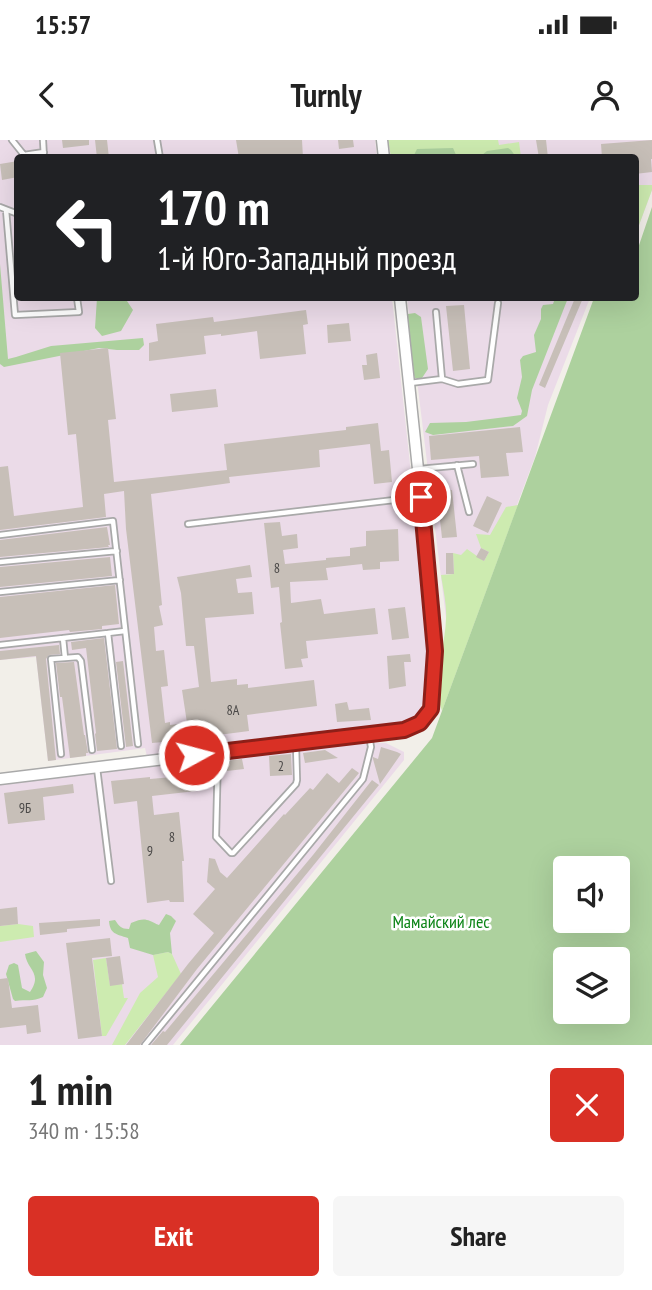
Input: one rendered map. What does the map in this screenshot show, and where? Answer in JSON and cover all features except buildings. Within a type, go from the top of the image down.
[{"type":"street","points":[[0,779],[404,730],[420,723],[431,709],[435,651],[400,301]]},
{"type":"lane","points":[[3,208],[15,315],[79,312],[78,301]]},
{"type":"lane","points":[[409,383],[442,379],[458,384],[488,380],[498,303]]},
{"type":"lane","points":[[436,312],[442,379]]},
{"type":"lane","points":[[418,469],[472,464]]},
{"type":"lane","points":[[457,465],[469,512]]},
{"type":"lane","points":[[188,524],[421,497]]},
{"type":"lane","points":[[0,535],[113,521],[138,744]]},
{"type":"lane","points":[[0,562],[117,551]]},
{"type":"lane","points":[[0,592],[120,580]]},
{"type":"lane","points":[[0,645],[126,631]]},
{"type":"lane","points":[[108,633],[121,746]]},
{"type":"lane","points":[[63,638],[65,658]]},
{"type":"lane","points":[[61,754],[51,659],[78,657],[80,661],[92,750]]},
{"type":"lane","points":[[145,1045],[363,779],[371,747],[368,734]]},
{"type":"lane","points":[[218,752],[216,837],[233,853],[296,784],[296,743]]},
{"type":"lane","points":[[97,768],[111,881]]},
{"type":"shaded area","points":[[0,140],[375,140],[377,154],[14,154],[14,301],[392,301],[428,630],[424,699],[416,720],[405,725],[147,757],[145,748],[48,761],[36,657],[0,660]]},
{"type":"shaded area","points":[[388,140],[652,140],[652,190],[639,225],[639,154],[390,154]]},
{"type":"shaded area","points":[[407,301],[589,301],[548,405],[535,457],[476,614],[446,618]]},
{"type":"shaded area","points":[[358,742],[386,743],[404,752],[404,760],[173,1045],[0,1045],[0,785]]},
{"type":"green space","points":[[388,140],[498,140],[499,145],[519,142],[521,154],[390,154]]},
{"type":"green space","points":[[453,148],[456,154],[414,154],[417,149]]},
{"type":"green space","points":[[508,148],[514,154],[483,154]]},
{"type":"green space","points":[[639,185],[652,185],[639,225]]},
{"type":"green space","name":"Мамайский лес","points":[[652,207],[652,1045],[180,1045],[432,738],[593,301],[639,301],[639,245]]},
{"type":"green space","points":[[0,264],[8,359],[51,346],[143,338],[144,345],[139,350],[99,348],[4,367],[0,364]]},
{"type":"green space","points":[[97,301],[127,301],[133,310],[121,331],[102,336],[95,328]]},
{"type":"green space","points":[[554,301],[567,301],[532,390],[527,416],[513,426],[433,435],[425,432],[430,423],[466,422],[521,415],[517,398],[522,377],[520,360],[523,356],[536,352],[534,335],[541,319],[541,309],[543,305],[553,304]]},
{"type":"green space","points":[[415,313],[421,317],[428,369],[422,378],[415,378],[412,371],[406,318],[408,314]]},
{"type":"green space","points":[[518,505],[442,711],[438,677],[446,614],[441,575],[454,574],[453,553],[461,555],[467,549],[484,561],[489,552],[481,548],[476,534],[490,535],[506,507]]},
{"type":"green space","points":[[166,914],[176,921],[170,933],[172,954],[168,952],[153,955],[130,948],[128,938],[114,933],[109,921],[115,920],[120,927],[129,929],[131,923],[143,919],[159,925]]},
{"type":"green space","points":[[0,926],[33,926],[34,937],[0,942]]},
{"type":"green space","points":[[36,951],[44,962],[43,975],[47,988],[43,997],[15,1001],[6,974],[9,965],[18,965],[22,988],[30,992],[35,976],[25,954]]},
{"type":"green space","points":[[168,952],[172,954],[181,974],[125,1045],[112,1045],[140,993],[158,977],[153,955]]},
{"type":"green space","points":[[106,958],[110,985],[122,984],[124,998],[128,998],[106,1036],[102,1036],[93,960]]},
{"type":"route","points":[[194,755],[404,730],[420,723],[431,709],[435,651],[421,497]]}]
